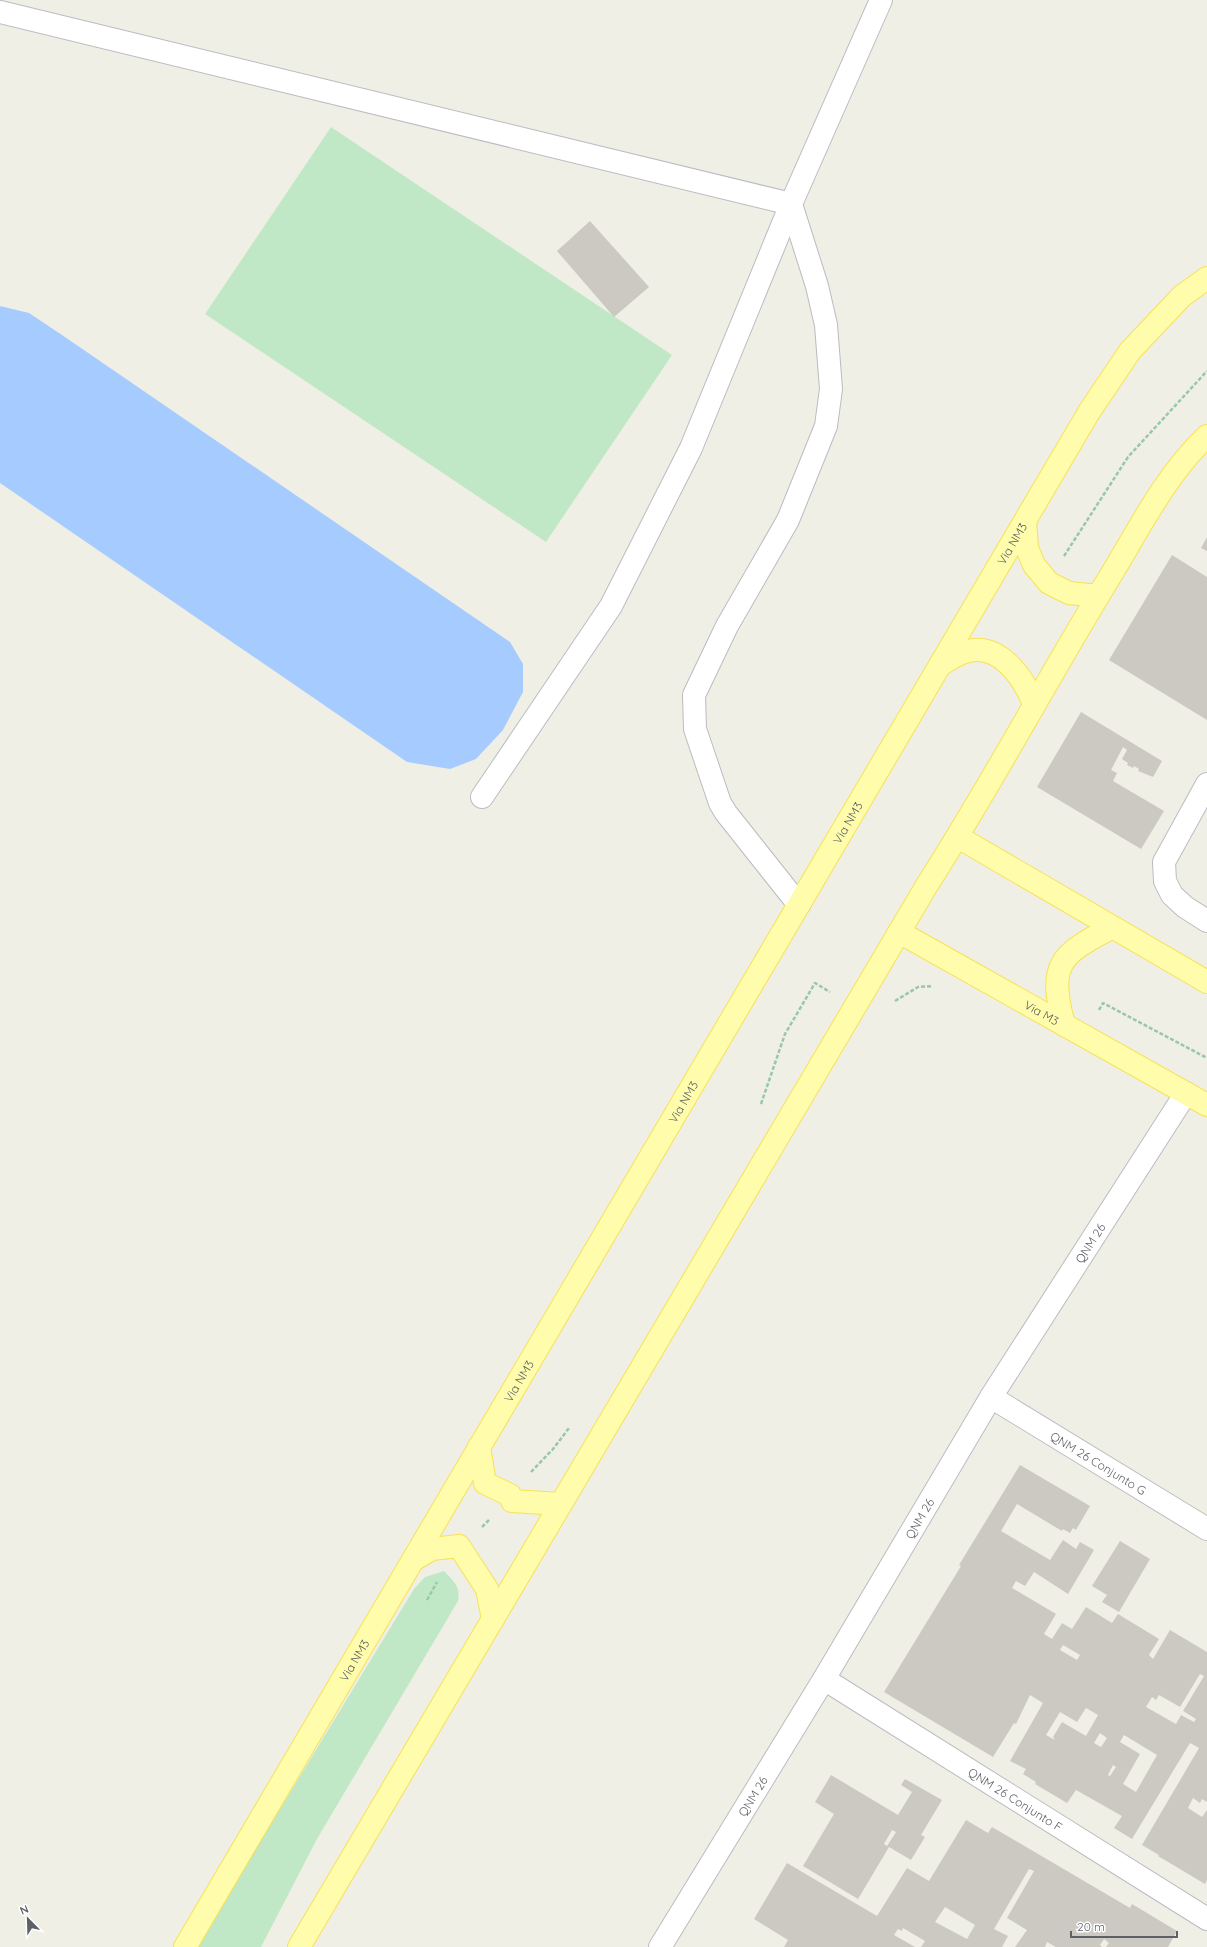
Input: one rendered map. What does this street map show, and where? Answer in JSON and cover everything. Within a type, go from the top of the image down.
[{"type":"main road","name":"Via NM3","points":[[185,1947],[1089,412],[1130,351],[1182,296],[1207,278]]},
{"type":"main road","points":[[299,1947],[899,932],[958,837],[1098,596],[1168,481],[1207,436]]},
{"type":"main road","points":[[1025,521],[1027,548],[1031,559],[1038,571],[1049,583],[1069,593],[1098,596]]},
{"type":"main road","points":[[940,666],[961,653],[970,651],[981,650],[997,655],[1010,663],[1021,676],[1034,704]]},
{"type":"main road","points":[[958,837],[1111,928],[1207,982]]},
{"type":"main road","points":[[1064,1025],[1058,1002],[1057,985],[1061,963],[1076,947],[1111,928]]},
{"type":"main road","name":"Via M3","points":[[899,932],[1207,1105]]},
{"type":"main road","points":[[479,1447],[485,1483],[510,1495],[512,1501],[561,1504]]},
{"type":"main road","points":[[412,1560],[432,1549],[460,1546],[486,1590],[494,1619]]},
{"type":"street","points":[[482,797],[611,606],[691,448],[791,204],[881,0]]},
{"type":"street","points":[[0,12],[791,204]]},
{"type":"street","points":[[791,204],[817,286],[826,325],[831,389],[826,426],[788,520],[728,626],[694,695],[695,729],[720,803],[726,813],[799,905]]},
{"type":"street","points":[[1207,784],[1164,862],[1165,880],[1172,895],[1185,907],[1207,921]]},
{"type":"street","name":"QNM 26","points":[[660,1947],[824,1679],[991,1397],[1186,1093]]},
{"type":"street","name":"QNM 26 Conjunto G","points":[[991,1397],[1207,1529]]},
{"type":"street","name":"QNM 26 Conjunto F","points":[[824,1679],[1207,1919]]},
{"type":"path","points":[[1061,562],[1128,457],[1207,371]]},
{"type":"green space","points":[[331,127],[672,355],[546,542],[205,314]]},
{"type":"green space","points":[[444,1571],[456,1584],[459,1596],[458,1601],[317,1839],[261,1947],[196,1947],[414,1589],[425,1577]]},
{"type":"water","points":[[0,306],[29,313],[510,642],[523,664],[523,692],[503,730],[476,759],[450,769],[407,762],[0,483]]},
{"type":"building","points":[[590,221],[649,287],[614,317],[557,251]]},
{"type":"building","points":[[1207,537],[1207,551],[1201,548]]},
{"type":"building","points":[[1172,555],[1207,577],[1207,720],[1109,660]]},
{"type":"building","points":[[1081,712],[1162,761],[1153,777],[1138,771],[1139,769],[1134,766],[1133,768],[1127,765],[1128,763],[1122,759],[1127,750],[1123,747],[1111,770],[1117,773],[1113,781],[1164,811],[1141,849],[1037,787]]},
{"type":"building","points":[[1020,1465],[1090,1506],[1076,1530],[1073,1528],[1070,1533],[1063,1529],[1062,1531],[1017,1504],[1001,1531],[1050,1560],[1063,1540],[1076,1549],[1080,1542],[1094,1550],[1068,1594],[1034,1572],[1025,1586],[1016,1581],[1012,1588],[1056,1614],[1044,1634],[1052,1639],[1062,1623],[1072,1629],[1086,1607],[1112,1623],[1118,1614],[1159,1639],[1149,1655],[1153,1659],[1170,1630],[1207,1652],[1207,1802],[1202,1799],[1200,1803],[1193,1798],[1188,1808],[1202,1817],[1207,1810],[1207,1880],[1205,1884],[1142,1845],[1199,1748],[1190,1743],[1132,1839],[1114,1828],[1122,1816],[1076,1790],[1067,1803],[1035,1784],[1036,1782],[1023,1774],[1026,1769],[1010,1761],[1043,1703],[1030,1695],[1016,1724],[1014,1723],[993,1757],[884,1692],[961,1566],[959,1565]],"holes":[[[1063,1645],[1080,1655],[1077,1660],[1060,1650]],[[1200,1674],[1204,1676],[1183,1711],[1196,1719],[1194,1722],[1181,1715],[1176,1724],[1146,1707],[1152,1697],[1156,1700],[1159,1695],[1180,1707]],[[1086,1708],[1098,1715],[1086,1736],[1062,1722],[1053,1737],[1055,1740],[1046,1735],[1060,1712],[1077,1722]],[[1100,1733],[1107,1738],[1101,1747],[1094,1743]],[[1124,1735],[1157,1755],[1136,1792],[1123,1784],[1140,1754],[1120,1742]],[[1113,1765],[1116,1767],[1110,1776],[1108,1775]]]},
{"type":"building","points":[[1120,1541],[1150,1559],[1119,1612],[1102,1602],[1107,1595],[1092,1586]]},
{"type":"building","points":[[831,1775],[898,1815],[912,1792],[901,1785],[905,1779],[942,1800],[921,1835],[925,1837],[911,1860],[889,1847],[858,1899],[803,1866],[834,1814],[815,1802]],"holes":[[[892,1830],[896,1832],[887,1846],[884,1844]]]},
{"type":"building","points":[[966,1820],[988,1833],[992,1827],[1130,1908],[1132,1904],[1177,1931],[1168,1947],[1106,1947],[1109,1943],[1104,1939],[1100,1945],[1102,1947],[1056,1947],[1047,1942],[1045,1947],[1015,1947],[1027,1930],[1007,1918],[1034,1871],[1029,1869],[994,1929],[1008,1936],[1002,1947],[921,1947],[925,1941],[903,1928],[902,1931],[898,1929],[894,1935],[915,1947],[784,1947],[788,1940],[754,1919],[787,1863],[877,1916],[907,1868],[929,1881]],"holes":[[[945,1907],[975,1925],[967,1939],[935,1922]]]}]
